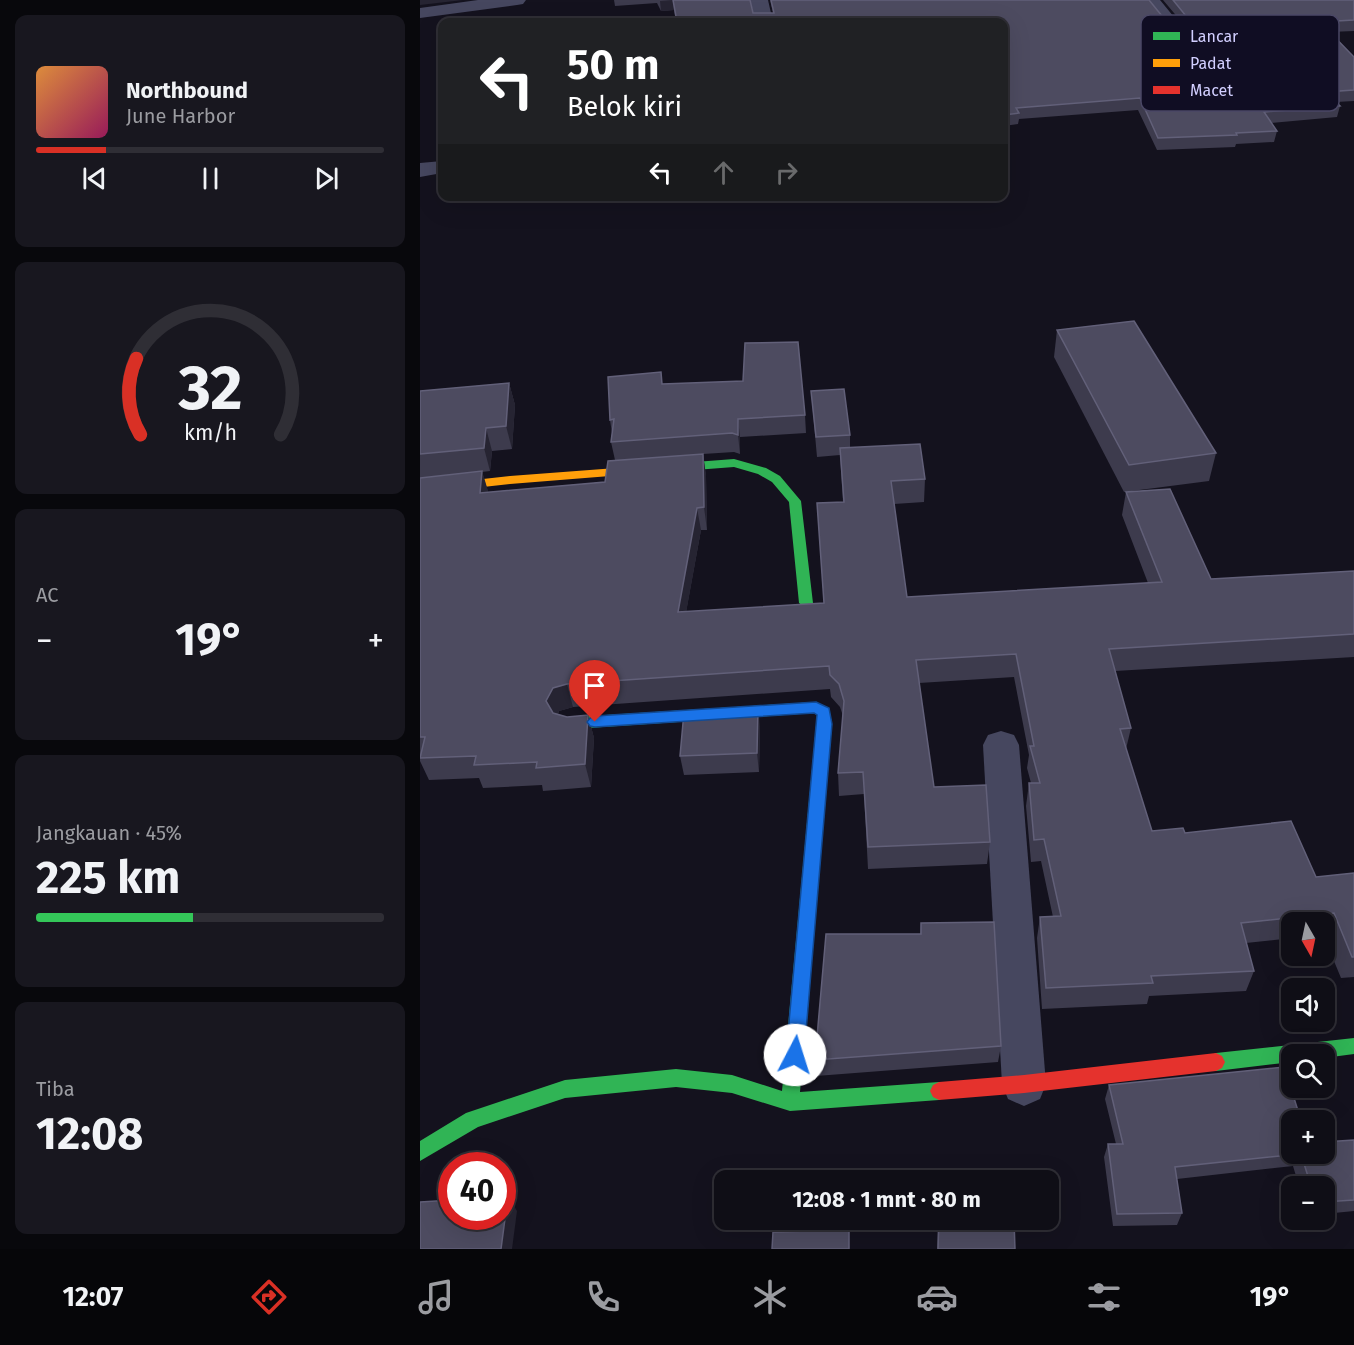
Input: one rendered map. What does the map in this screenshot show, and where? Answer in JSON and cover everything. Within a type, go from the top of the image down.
[{"type":"street","points":[[420,13],[517,0]]},
{"type":"street","points":[[759,0],[763,18]]},
{"type":"street","points":[[1151,0],[1163,15]]},
{"type":"street","points":[[420,170],[438,168]]},
{"type":"street","points":[[420,490],[510,480],[734,463],[759,468],[786,487],[795,501],[806,603]]},
{"type":"street","points":[[573,723],[816,707],[824,712],[825,724],[790,1102]]},
{"type":"street","points":[[1001,745],[1024,1084]]},
{"type":"street","points":[[420,1152],[473,1119],[565,1089],[676,1078],[732,1084],[790,1102],[1024,1084],[1354,1046]]},
{"type":"building","points":[[673,0],[750,0],[753,13],[774,13],[771,0],[1149,0],[1161,15],[1141,15],[1141,100],[1140,98],[1016,108],[1019,113],[1008,114],[1008,18],[676,18]]},
{"type":"building","points":[[1173,0],[1354,0],[1354,20],[1339,21],[1339,15],[1185,15]]},
{"type":"building","points":[[1339,42],[1354,57],[1354,90],[1339,91]]},
{"type":"building","points":[[1146,111],[1277,111],[1264,112],[1277,131],[1158,138]]},
{"type":"building","points":[[1134,321],[1216,453],[1129,465],[1057,330]]},
{"type":"building","points":[[798,342],[805,415],[738,419],[738,435],[732,433],[611,442],[614,419],[610,420],[608,377],[661,372],[662,384],[743,381],[745,343]]},
{"type":"building","points":[[509,383],[506,426],[486,428],[484,448],[420,454],[420,391]]},
{"type":"building","points":[[844,389],[850,435],[816,437],[811,391]]},
{"type":"building","points":[[920,444],[925,479],[891,481],[907,597],[1162,582],[1126,492],[1170,489],[1211,579],[1354,571],[1354,634],[1109,649],[1131,728],[1120,729],[1152,831],[1183,828],[1185,833],[1291,821],[1316,877],[1354,873],[1354,957],[1352,957],[1335,912],[1281,912],[1281,919],[1241,923],[1254,971],[1151,976],[1153,983],[1046,988],[1040,917],[1061,916],[1044,839],[1034,840],[1029,783],[1040,783],[1030,746],[1034,746],[1016,654],[916,660],[934,787],[986,785],[990,842],[868,847],[863,772],[838,773],[844,701],[839,684],[830,675],[829,666],[567,684],[553,688],[546,701],[553,713],[567,717],[588,715],[585,764],[536,768],[537,762],[474,765],[476,756],[420,758],[425,737],[420,737],[420,478],[482,471],[480,493],[605,482],[608,461],[703,454],[704,507],[697,508],[678,612],[824,603],[817,503],[844,502],[840,448]]},
{"type":"building","points":[[758,707],[757,753],[680,756],[684,712]]},
{"type":"building","points":[[994,922],[1001,1046],[815,1060],[826,934],[921,934],[921,923]]},
{"type":"building","points":[[1281,1067],[1281,1098],[1294,1098],[1298,1110],[1281,1110],[1281,1156],[1175,1167],[1182,1213],[1117,1214],[1108,1144],[1123,1144],[1109,1085]]},
{"type":"building","points":[[1354,1140],[1354,1200],[1335,1201],[1335,1176],[1308,1176],[1304,1164],[1335,1164],[1335,1141]]},
{"type":"building","points":[[438,1201],[438,1230],[504,1230],[501,1249],[420,1249],[420,1202]]},
{"type":"building","points":[[849,1230],[849,1249],[772,1249],[773,1232]]},
{"type":"building","points":[[939,1230],[1014,1230],[1015,1249],[938,1249]]},
{"type":"traffic: fast","points":[[656,469],[734,463],[762,471],[776,479],[795,501],[806,603]]},
{"type":"traffic: fast","points":[[573,723],[816,707],[824,712],[825,724],[790,1102]]},
{"type":"traffic: fast","points":[[1216,1062],[1354,1046]]},
{"type":"traffic: fast","points":[[420,1152],[473,1119],[565,1089],[676,1078],[732,1084],[790,1102],[939,1091]]},
{"type":"traffic: slow","points":[[420,490],[510,480],[656,469]]},
{"type":"traffic: jam","points":[[939,1091],[1024,1084],[1216,1062]]},
{"type":"route","points":[[595,722],[816,707],[824,712],[825,724],[795,1055]]}]
